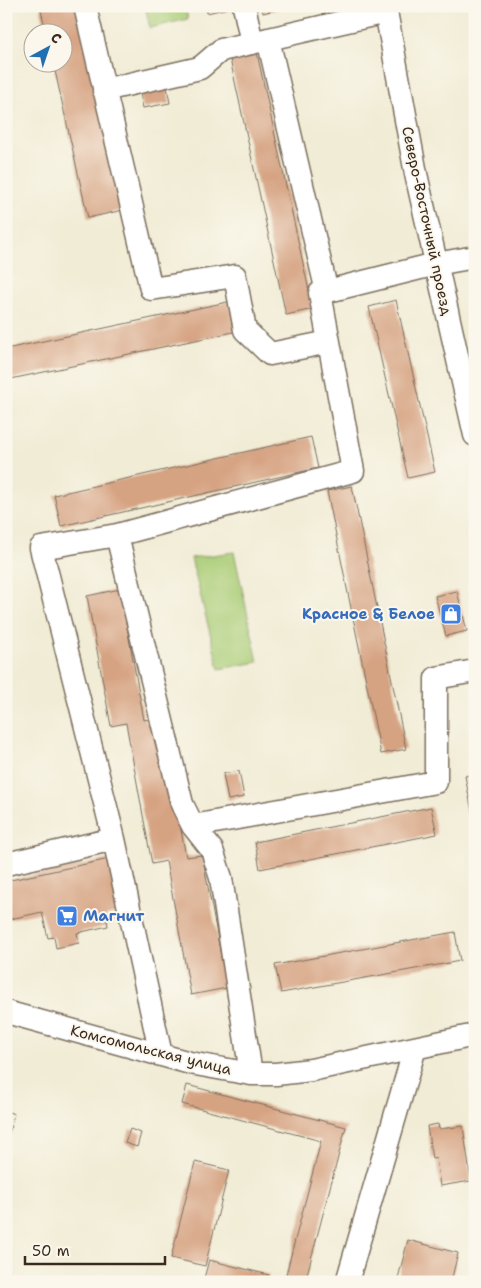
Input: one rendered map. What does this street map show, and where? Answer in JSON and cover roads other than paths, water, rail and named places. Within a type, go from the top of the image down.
[{"type":"street","points":[[85,6],[150,289],[235,276],[245,330],[270,354],[329,342]]},
{"type":"street","points":[[244,6],[260,41],[327,292]]},
{"type":"street","points":[[104,90],[200,68],[221,50],[385,9]]},
{"type":"street","name":"Северо-Восточный проезд","points":[[385,9],[416,174],[475,435]]},
{"type":"street","points":[[161,1055],[114,839],[41,548],[117,535],[353,471],[320,293],[436,264],[475,257]]},
{"type":"street","points":[[117,535],[182,804],[193,826],[212,850],[221,878],[251,1074]]},
{"type":"street","points":[[193,826],[436,782],[436,678],[475,672]]},
{"type":"street","points":[[6,864],[114,839]]},
{"type":"street","name":"Комсомольская улица","points":[[6,1012],[161,1055],[219,1069],[251,1074],[276,1074],[310,1070],[475,1035]]},
{"type":"street","points":[[347,1282],[415,1048]]},
{"type":"place","name":"Красное & Белое","points":[[451,614]]},
{"type":"place","name":"Магнит","points":[[67,916]]}]
